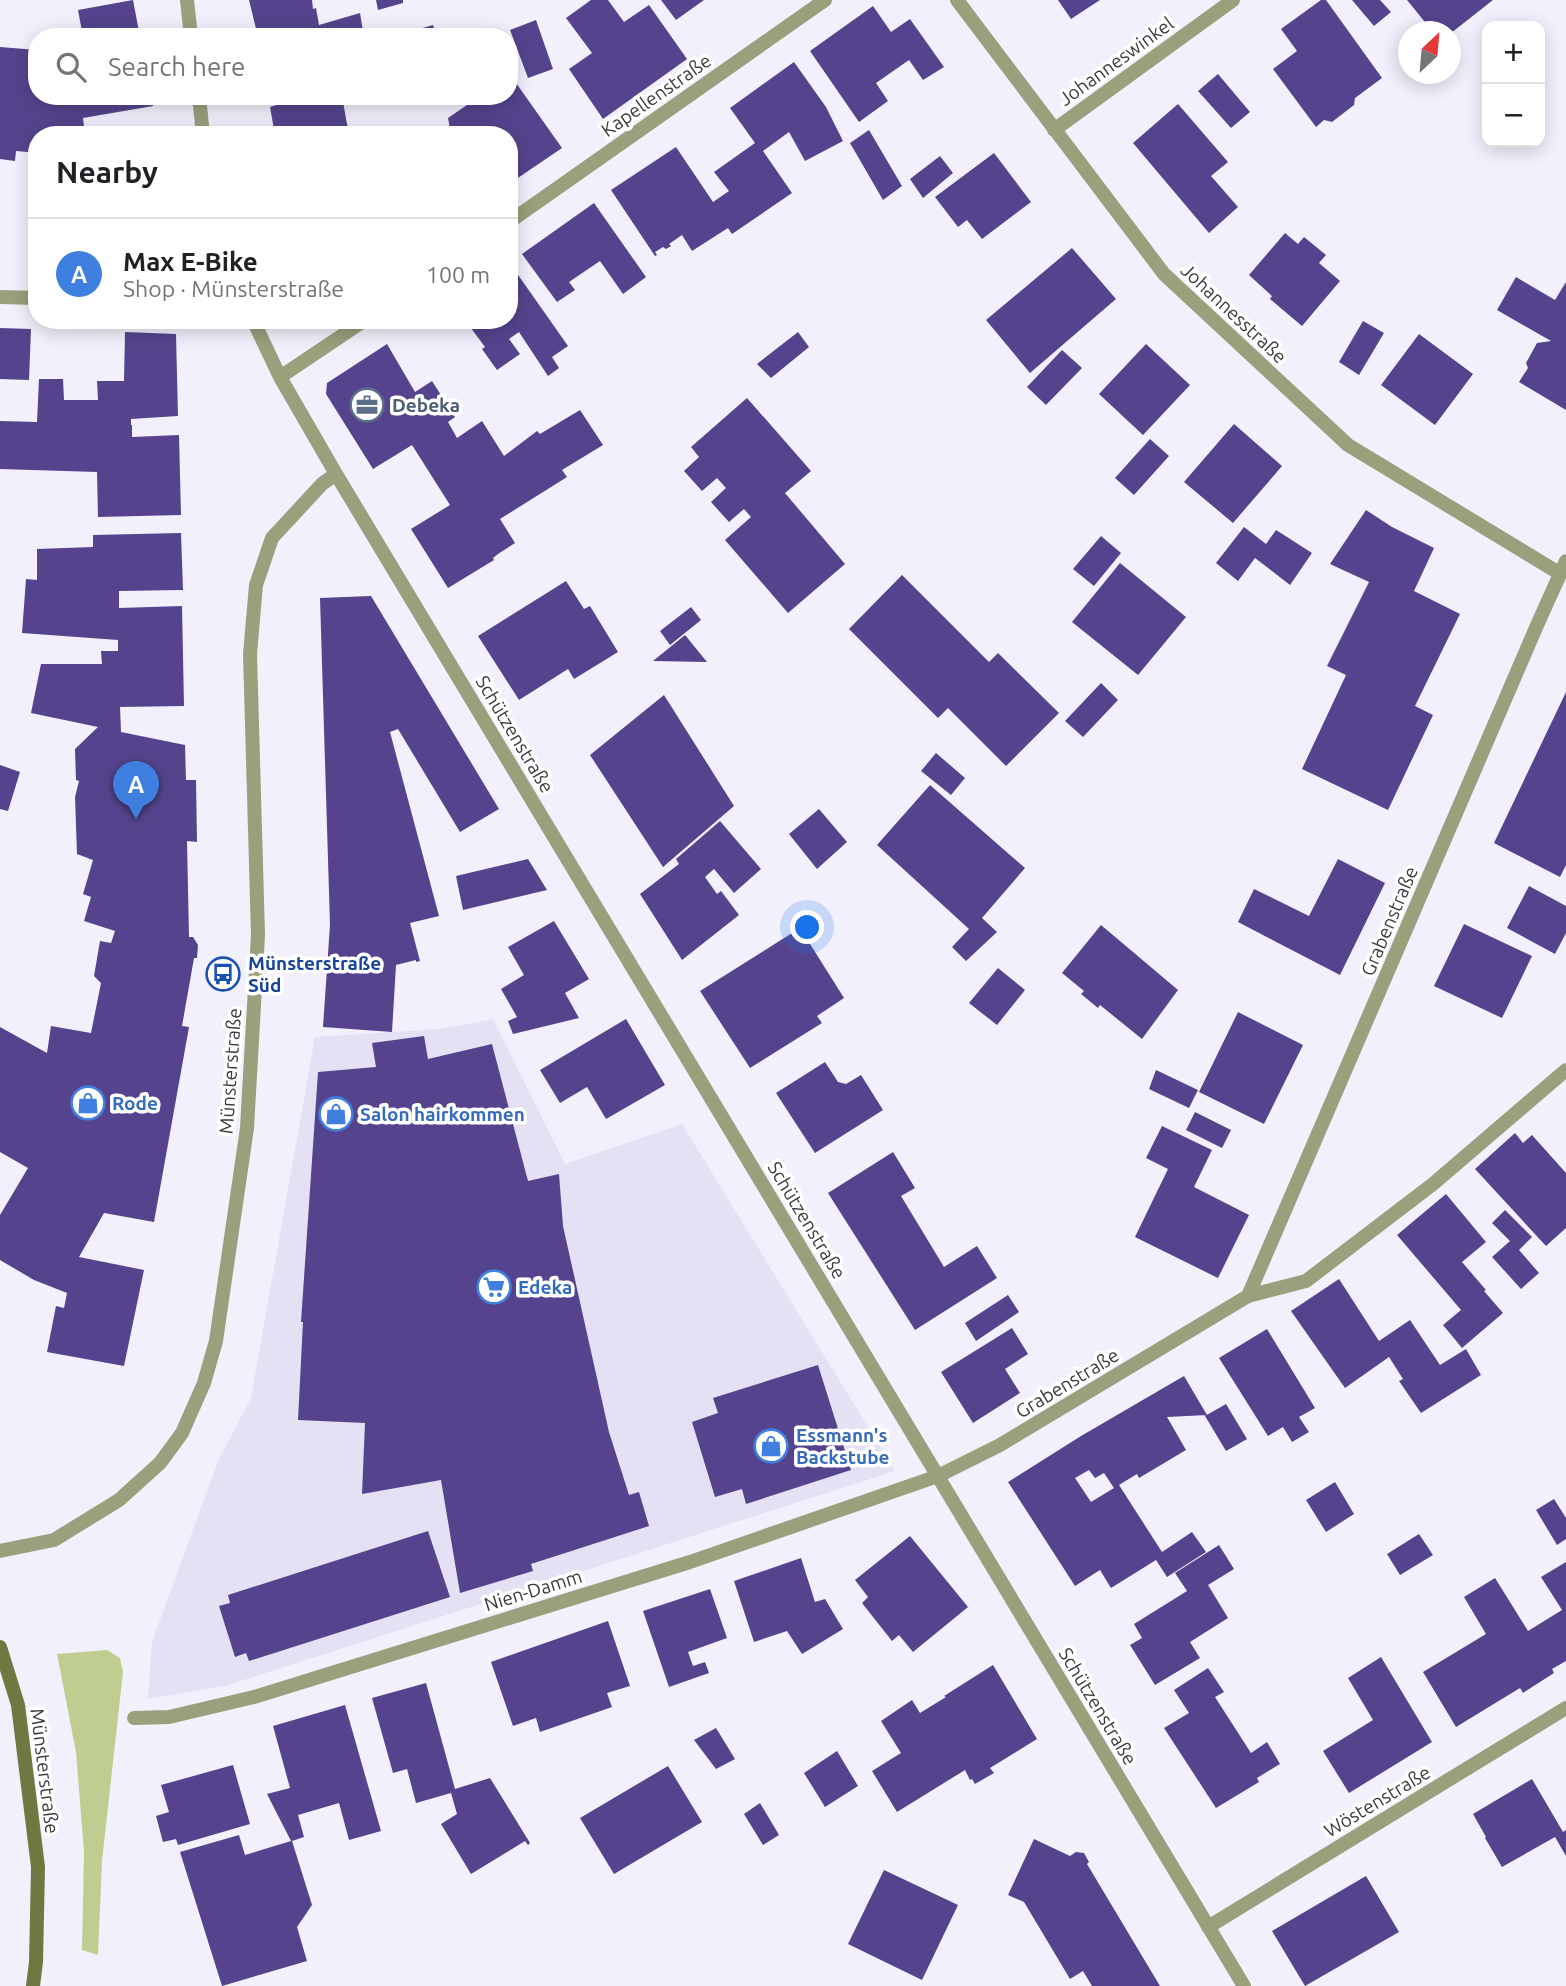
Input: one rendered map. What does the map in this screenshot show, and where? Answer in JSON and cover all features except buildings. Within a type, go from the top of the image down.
[{"type":"main road","name":"Münsterstraße","points":[[0,1647],[18,1704],[38,1867],[33,1986]]},
{"type":"street","points":[[187,0],[190,28]]},
{"type":"street","name":"Kapellenstraße","points":[[518,216],[825,0]]},
{"type":"street","name":"Johannesstraße","points":[[957,0],[1164,275],[1348,445],[1563,567]]},
{"type":"street","name":"Johanneswinkel","points":[[1054,130],[1233,0]]},
{"type":"street","points":[[200,105],[202,126]]},
{"type":"street","points":[[0,297],[28,298]]},
{"type":"street","points":[[257,329],[280,377],[336,474]]},
{"type":"street","points":[[280,377],[352,329]]},
{"type":"street","name":"Schützenstraße","points":[[336,474],[1244,1986]]},
{"type":"street","name":"Münsterstraße","points":[[0,1551],[54,1540],[119,1500],[160,1463],[182,1433],[204,1383],[216,1341],[247,1128],[257,935],[250,654],[256,585],[272,538],[322,484],[336,474]]},
{"type":"street","name":"Grabenstraße","points":[[1248,1297],[1563,567]]},
{"type":"street","name":"Grabenstraße","points":[[939,1476],[1000,1445],[1248,1297],[1306,1280],[1433,1184],[1566,1070]]},
{"type":"street","name":"Nien-Damm","points":[[134,1718],[169,1717],[254,1697],[690,1562],[939,1476]]},
{"type":"street","name":"Wöstenstraße","points":[[1208,1927],[1566,1708]]},
{"type":"shaded area","points":[[493,1019],[565,1164],[682,1124],[895,1471],[225,1686],[148,1699],[152,1642],[218,1461],[251,1398],[315,1037],[440,1029]]},
{"type":"green space","points":[[107,1650],[120,1658],[123,1672],[102,1861],[98,1955],[82,1950],[84,1852],[76,1752],[57,1654]]},
{"type":"place","name":"Debeka","points":[[367,405]]},
{"type":"place","name":"Max E-Bike","points":[[136,819]]},
{"type":"place","name":"Münsterstraße Süd","points":[[223,974]]},
{"type":"place","name":"Rode","points":[[88,1103]]},
{"type":"place","name":"Salon hairkommen","points":[[336,1114]]},
{"type":"place","name":"Edeka","points":[[494,1287]]},
{"type":"place","name":"Essmann's Backstube","points":[[771,1446]]}]
